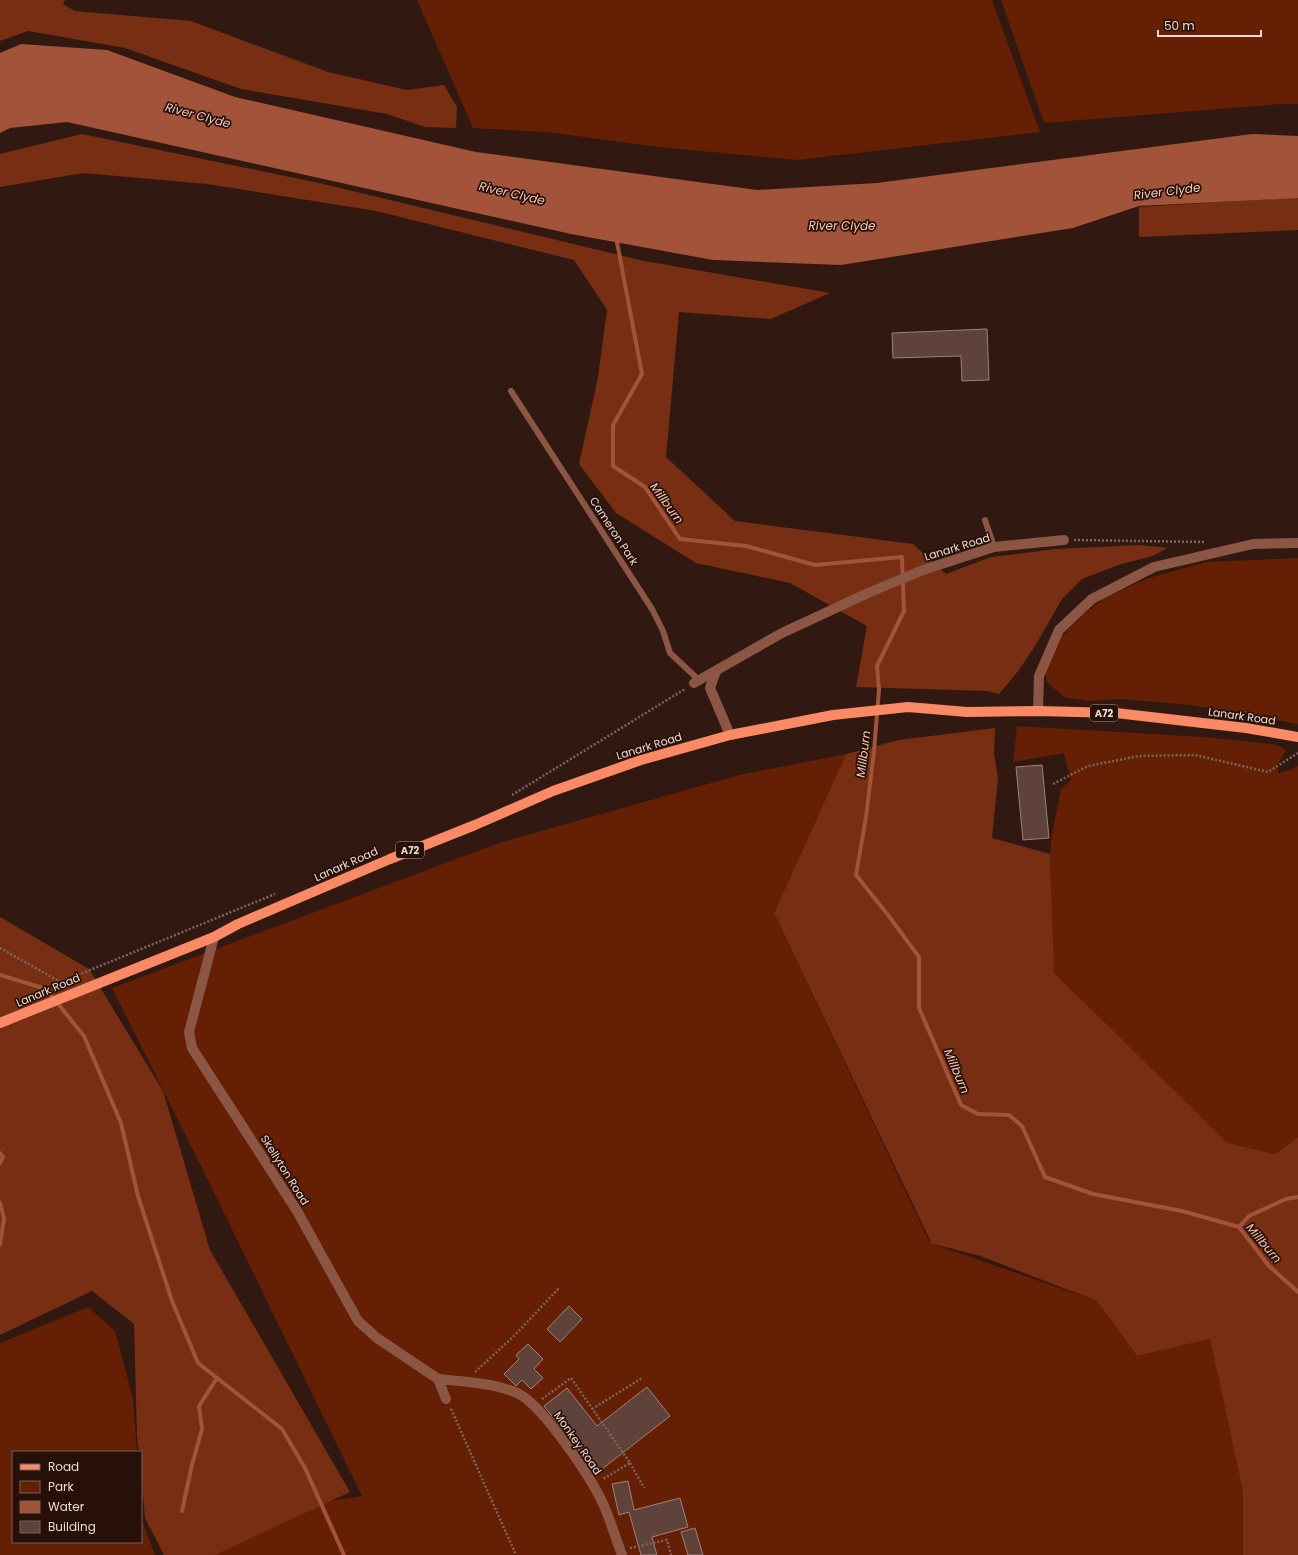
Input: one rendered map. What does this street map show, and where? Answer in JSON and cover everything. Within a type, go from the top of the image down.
[{"type":"main road","name":"Lanark Road","points":[[0,1023],[214,936],[238,924],[553,791],[641,760],[730,735],[833,715],[908,707],[967,712],[1038,711],[1116,713],[1246,728],[1298,737]]},
{"type":"street","name":"Lanark Road","points":[[696,682],[782,633],[868,593],[923,570],[994,547],[1064,540]]},
{"type":"street","points":[[1038,711],[1039,676],[1059,630],[1092,599],[1154,567],[1253,544],[1298,543]]},
{"type":"street","points":[[716,671],[710,688],[730,735]]},
{"type":"street","name":"Skellyton Road","points":[[214,936],[190,1032],[192,1048],[297,1212],[358,1321],[377,1338],[438,1379],[478,1383]]},
{"type":"street","points":[[438,1379],[446,1399]]},
{"type":"street","name":"Monkey Road","points":[[478,1383],[518,1393],[526,1397],[545,1417],[593,1485],[604,1506],[621,1553]]},
{"type":"lane","name":"Cameron Park","points":[[511,391],[652,609],[663,631],[670,653],[696,682]]},
{"type":"lane","points":[[985,520],[994,547]]},
{"type":"path","points":[[1064,540],[1206,542]]},
{"type":"path","name":"Lanark Road","points":[[508,797],[696,682]]},
{"type":"path","points":[[1054,784],[1088,766],[1138,756],[1194,755],[1268,772],[1298,753]]},
{"type":"path","points":[[0,948],[64,984],[69,994]]},
{"type":"path","points":[[465,1382],[515,1335],[560,1287]]},
{"type":"path","points":[[534,1405],[571,1378],[630,1463],[644,1488]]},
{"type":"path","points":[[592,1409],[642,1378]]},
{"type":"path","points":[[446,1399],[516,1555]]},
{"type":"path","points":[[593,1485],[630,1463]]},
{"type":"path","points":[[621,1553],[667,1540],[671,1555]]},
{"type":"green space","points":[[417,0],[992,0],[1040,132],[797,160],[659,147],[546,132],[473,128]]},
{"type":"green space","points":[[1001,0],[1298,0],[1298,104],[1280,104],[1044,123]]},
{"type":"green space","points":[[1298,558],[1298,724],[1191,705],[1120,699],[1087,701],[1064,697],[1047,682],[1045,672],[1062,636],[1085,613],[1105,598],[1146,579],[1206,562]]},
{"type":"green space","points":[[1017,726],[1204,737],[1271,744],[1286,750],[1277,766],[1278,773],[1298,766],[1298,1137],[1275,1154],[1228,1143],[1053,973],[1050,854],[1052,834],[1061,789],[1071,780],[1064,753],[1013,762]]},
{"type":"green space","points":[[846,754],[774,913],[930,1243],[1097,1301],[1137,1356],[1210,1339],[1243,1492],[1243,1555],[193,1555],[318,1503],[362,1496],[207,1178],[112,988],[499,843],[739,775]]},
{"type":"green space","points":[[88,1307],[115,1331],[133,1399],[137,1451],[12,1451],[12,1543],[142,1543],[142,1521],[155,1555],[0,1555],[0,1343]]},
{"type":"shaded area","points":[[0,0],[65,0],[63,4],[75,11],[191,21],[328,72],[407,90],[444,85],[457,107],[456,128],[425,127],[387,114],[241,89],[125,48],[28,31],[0,41]]},
{"type":"shaded area","points":[[82,134],[319,183],[644,261],[830,293],[771,319],[679,312],[666,457],[735,521],[913,544],[946,574],[991,557],[1055,549],[1140,545],[1167,548],[1153,556],[1118,565],[1082,579],[1062,599],[1037,643],[1019,670],[999,694],[987,691],[856,687],[867,626],[790,583],[696,563],[616,513],[579,464],[598,377],[607,310],[574,260],[376,211],[207,184],[83,173],[0,187],[0,154]]},
{"type":"shaded area","points":[[1298,198],[1298,230],[1139,237],[1139,207]]},
{"type":"shaded area","points":[[995,728],[994,753],[998,778],[992,838],[1050,854],[1054,973],[1228,1143],[1275,1154],[1298,1137],[1298,1555],[1243,1555],[1243,1492],[1210,1339],[1137,1356],[1097,1301],[980,1256],[930,1243],[930,1240],[774,913],[846,754],[899,740]]},
{"type":"shaded area","points":[[0,917],[89,969],[163,1091],[210,1250],[350,1492],[215,1555],[164,1555],[145,1518],[142,1484],[142,1451],[139,1451],[137,1436],[134,1324],[92,1291],[0,1335]]},
{"type":"water","name":"River Clyde","points":[[21,44],[107,50],[235,97],[476,152],[757,190],[877,183],[1252,134],[1298,136],[1298,198],[1139,206],[1073,228],[841,265],[713,260],[571,234],[67,122],[10,128],[0,133],[0,53]]},
{"type":"building","points":[[987,329],[989,380],[962,381],[961,356],[893,358],[892,333]]},
{"type":"building","points":[[1042,765],[1049,838],[1023,840],[1016,767]]},
{"type":"building","points":[[569,1306],[582,1319],[560,1342],[547,1329]]},
{"type":"building","points":[[528,1344],[543,1359],[534,1369],[543,1378],[531,1389],[522,1380],[516,1386],[504,1374],[519,1359],[516,1355]]},
{"type":"building","points":[[647,1387],[670,1416],[597,1473],[544,1406],[567,1388],[597,1426]]},
{"type":"building","points":[[628,1481],[634,1510],[680,1498],[688,1527],[652,1537],[657,1555],[641,1555],[629,1512],[619,1515],[612,1484]]},
{"type":"building","points":[[695,1528],[703,1555],[688,1555],[681,1532]]},
{"type":"waterway","name":"Millburn","points":[[616,237],[642,374],[613,425],[613,466],[645,487],[680,539],[746,546],[815,565],[902,557],[904,611],[877,666],[879,690],[874,751],[866,817],[856,875],[919,957],[919,1008],[961,1105],[978,1114],[1009,1115],[1022,1126],[1045,1177],[1093,1194],[1182,1211],[1239,1227],[1269,1266],[1298,1292]]},
{"type":"waterway","points":[[0,975],[46,989],[84,1036],[121,1123],[138,1196],[172,1301],[198,1363],[282,1429],[305,1468],[344,1555]]},
{"type":"waterway","points":[[0,1153],[3,1157],[0,1163]]},
{"type":"waterway","points":[[1239,1227],[1249,1216],[1286,1199],[1298,1197]]},
{"type":"waterway","points":[[0,1203],[4,1218],[0,1245]]},
{"type":"waterway","points":[[182,1511],[202,1429],[199,1406],[217,1378]]}]
